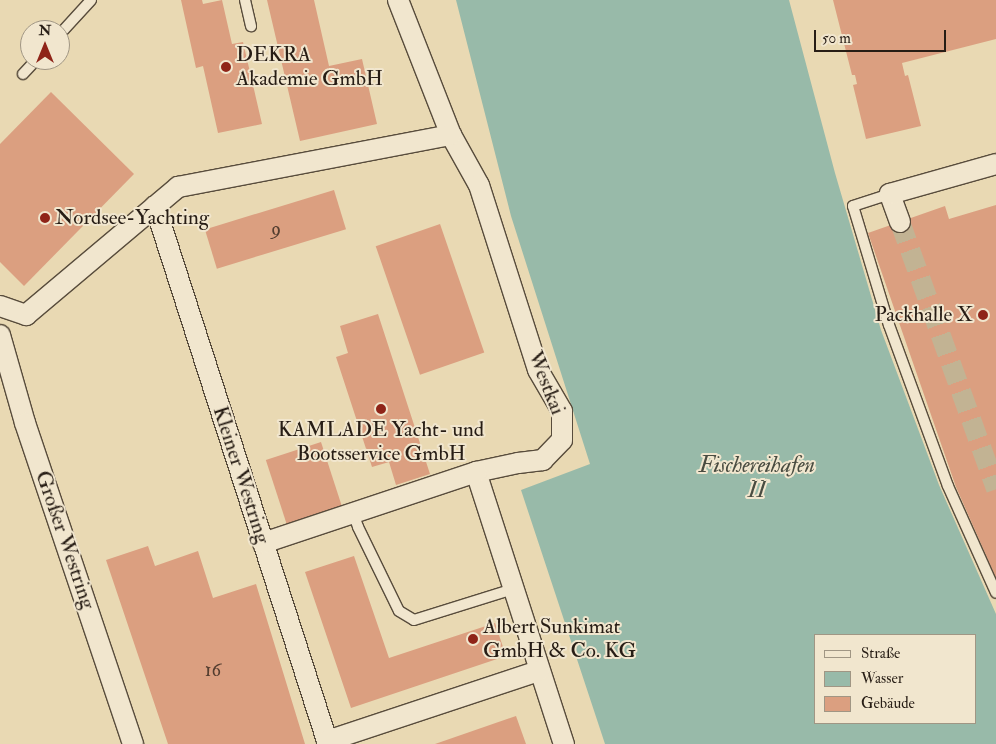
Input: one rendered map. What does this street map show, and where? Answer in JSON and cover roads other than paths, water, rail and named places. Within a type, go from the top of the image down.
[{"type":"street","name":"Westkai","points":[[263,543],[476,472],[543,460],[562,440],[562,411],[538,370],[478,185],[451,135],[398,0]]},
{"type":"street","points":[[0,306],[26,315],[178,187],[451,135]]},
{"type":"street","points":[[900,222],[890,194],[996,164]]},
{"type":"street","name":"Kleiner Westring","points":[[155,206],[328,742]]},
{"type":"street","name":"Großer Westring","points":[[0,335],[25,422],[133,744]]},
{"type":"street","points":[[476,472],[564,744]]},
{"type":"street","points":[[328,742],[539,671]]},
{"type":"lane","points":[[70,23],[91,0]]},
{"type":"lane","points":[[245,0],[251,26]]},
{"type":"lane","points":[[23,74],[27,70]]},
{"type":"lane","points":[[890,194],[853,206],[889,325],[948,486],[996,593]]},
{"type":"lane","points":[[353,513],[399,611],[414,620],[513,589]]},
{"type":"water","name":"Fischereihafen II","points":[[456,0],[789,0],[835,173],[881,330],[939,485],[996,614],[996,744],[605,744],[521,490],[590,464],[511,216]]},
{"type":"tunnel","points":[[900,222],[996,489]]},
{"type":"place","name":"DEKRA Akademie GmbH","points":[[226,67]]},
{"type":"place","name":"Nordsee-Yachting","points":[[45,218]]},
{"type":"place","name":"Packhalle X","points":[[983,315]]},
{"type":"place","name":"KAMLADE Yacht- und Bootsservice GmbH","points":[[381,409]]},
{"type":"place","name":"Albert Sunkimat GmbH & Co. KG","points":[[473,639]]}]
